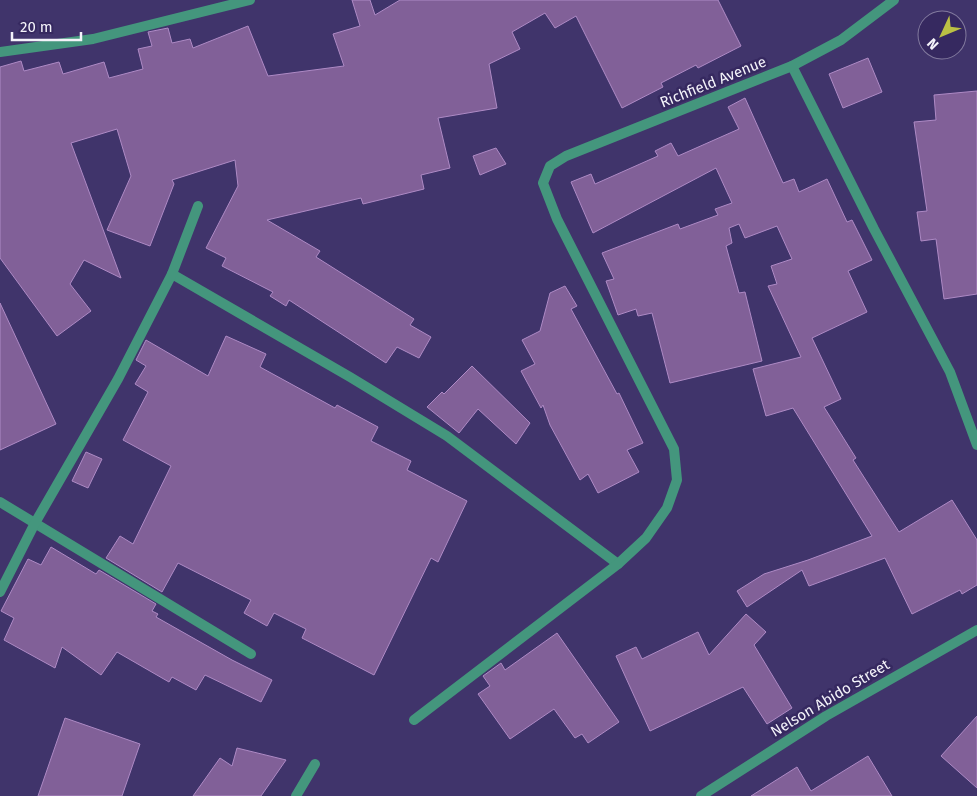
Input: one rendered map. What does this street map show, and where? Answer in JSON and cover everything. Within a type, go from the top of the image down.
[{"type":"street","points":[[0,52],[93,39],[250,0]]},
{"type":"street","name":"Richfield Avenue","points":[[618,564],[646,538],[667,508],[677,480],[674,449],[557,218],[544,183],[550,166],[566,156],[792,66],[841,40],[894,0]]},
{"type":"street","points":[[792,66],[874,229],[950,372],[977,445]]},
{"type":"street","points":[[0,592],[35,523],[118,379],[172,274],[198,206]]},
{"type":"street","points":[[172,274],[350,377],[447,436],[618,564],[414,720]]},
{"type":"street","points":[[0,502],[251,654]]},
{"type":"street","name":"Nelson Abido Street","points":[[702,795],[826,716],[977,630]]},
{"type":"street","points":[[296,796],[315,764]]},
{"type":"building","points":[[352,0],[370,0],[375,15],[400,0],[718,0],[741,46],[698,68],[696,65],[661,83],[663,87],[622,108],[576,16],[555,28],[545,13],[512,32],[520,49],[489,64],[497,108],[438,118],[450,168],[421,175],[424,189],[363,204],[361,198],[267,220],[320,251],[316,257],[414,319],[410,325],[431,337],[419,358],[397,347],[386,363],[289,300],[286,306],[270,296],[273,292],[222,266],[226,258],[206,248],[238,186],[235,160],[172,180],[174,184],[150,246],[107,230],[131,176],[117,129],[71,143],[121,278],[84,260],[70,284],[91,311],[57,336],[0,258],[0,67],[21,61],[24,71],[59,62],[63,74],[104,62],[109,78],[143,69],[138,49],[152,46],[148,32],[168,28],[172,43],[190,39],[193,48],[248,26],[268,76],[344,66],[333,34],[360,26]]},
{"type":"building","points":[[868,58],[882,92],[843,108],[829,74]]},
{"type":"building","points":[[977,91],[977,294],[944,299],[936,239],[921,241],[917,212],[927,211],[914,122],[936,120],[934,95]]},
{"type":"building","points":[[745,98],[783,183],[794,179],[799,192],[827,179],[847,222],[852,220],[872,260],[848,271],[867,312],[812,338],[841,399],[824,407],[856,458],[853,460],[899,532],[952,500],[977,540],[977,585],[962,594],[960,590],[912,614],[885,558],[809,586],[802,570],[747,607],[737,591],[764,574],[872,536],[793,408],[766,416],[753,369],[801,357],[768,286],[777,284],[771,266],[792,259],[777,226],[745,238],[739,224],[729,228],[732,243],[726,246],[739,293],[745,292],[762,361],[670,383],[652,313],[638,316],[636,309],[618,315],[606,281],[614,279],[602,253],[678,224],[680,229],[718,215],[715,209],[732,203],[716,168],[593,233],[571,182],[591,174],[595,184],[658,156],[655,151],[671,143],[678,156],[739,129],[728,107]]},
{"type":"building","points":[[496,148],[506,164],[480,175],[473,156]]},
{"type":"building","points":[[565,286],[577,306],[571,309],[617,394],[619,393],[643,443],[627,450],[639,472],[598,493],[588,474],[580,480],[550,425],[543,405],[541,408],[521,371],[535,364],[522,340],[540,331],[550,293]]},
{"type":"building","points":[[0,303],[56,424],[0,450]]},
{"type":"building","points":[[226,336],[266,354],[260,367],[335,408],[337,405],[378,427],[371,441],[411,461],[407,470],[467,501],[438,562],[431,558],[374,675],[302,638],[306,629],[274,613],[267,626],[244,613],[251,600],[178,563],[162,592],[106,558],[120,536],[133,544],[171,466],[123,440],[148,392],[135,384],[146,366],[136,360],[146,340],[208,376]]},
{"type":"building","points":[[472,366],[530,423],[516,444],[478,409],[459,433],[427,407],[442,392],[444,394]]},
{"type":"building","points":[[86,452],[102,459],[88,488],[72,481]]},
{"type":"building","points":[[51,547],[96,574],[99,570],[156,604],[152,611],[158,614],[156,617],[232,660],[272,680],[261,702],[205,675],[196,690],[172,677],[169,682],[117,652],[101,675],[62,647],[55,668],[4,640],[14,618],[1,611],[28,559],[41,565]]},
{"type":"building","points":[[746,614],[766,632],[754,645],[792,708],[767,724],[743,687],[650,731],[616,656],[636,647],[642,659],[698,632],[709,655]]},
{"type":"building","points":[[557,633],[619,722],[588,743],[582,734],[575,738],[554,709],[510,739],[478,694],[490,686],[483,676],[501,663],[505,670]]},
{"type":"building","points":[[977,716],[977,788],[941,756]]},
{"type":"building","points":[[65,718],[140,744],[122,796],[38,796]]},
{"type":"building","points":[[237,748],[286,760],[261,796],[193,796],[220,758],[232,766]]},
{"type":"building","points":[[868,756],[892,796],[751,796],[797,767],[811,791]]}]
